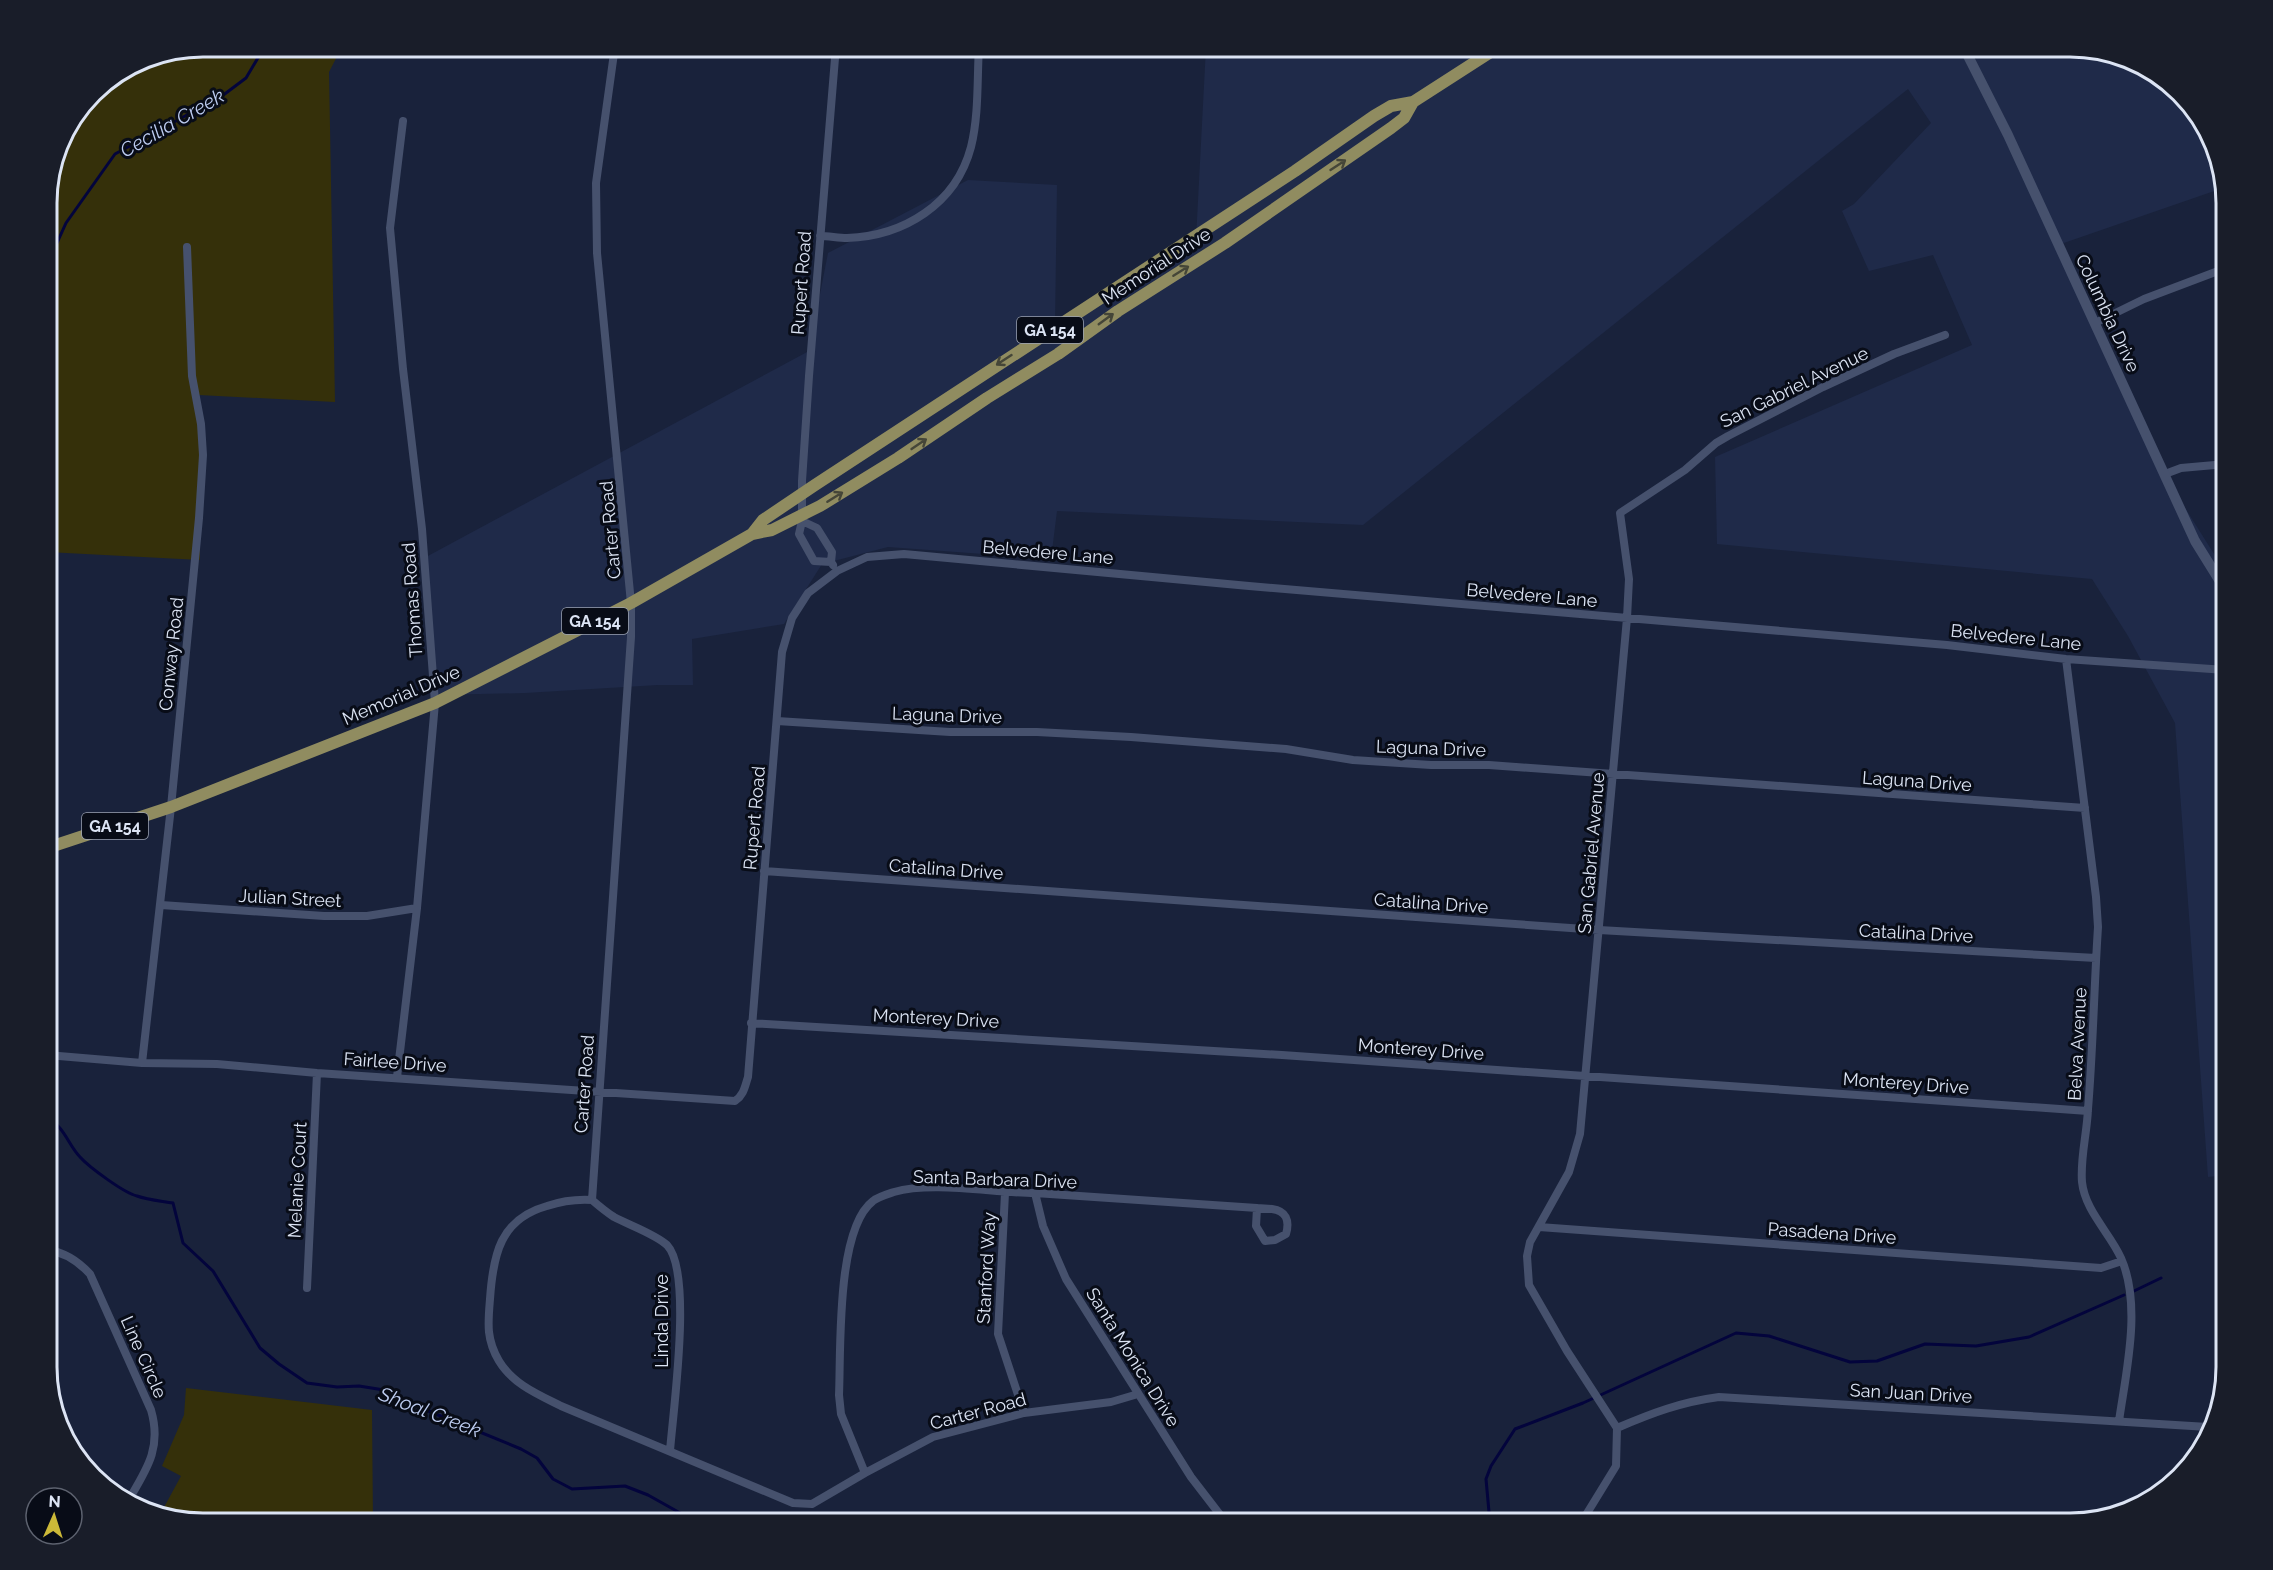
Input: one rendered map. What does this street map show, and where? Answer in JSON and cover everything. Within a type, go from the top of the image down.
[{"type":"main road","name":"Memorial Drive","points":[[752,534],[763,520],[977,377],[1296,171],[1374,116],[1391,106],[1413,102],[1483,57]]},
{"type":"main road","name":"Columbia Drive","points":[[1969,57],[2008,135],[2195,541],[2216,575]]},
{"type":"main road","name":"Memorial Drive","points":[[57,845],[171,807],[435,703],[632,603],[752,534],[772,530],[802,518],[1058,354],[1118,311],[1260,220],[1404,118],[1413,102]]},
{"type":"street","name":"Carter Road","points":[[613,57],[596,183],[597,253],[632,603],[592,1200],[577,1199],[534,1209],[515,1221],[504,1235],[492,1275],[488,1339],[509,1375],[527,1389],[561,1406],[793,1503],[812,1504],[933,1437],[1024,1413],[1111,1402],[1138,1394]]},
{"type":"street","name":"Rupert Road","points":[[831,562],[814,561],[799,534],[835,57]]},
{"type":"street","points":[[820,236],[847,238],[880,233],[908,224],[931,211],[952,187],[963,168],[971,146],[975,121],[978,57]]},
{"type":"street","name":"Thomas Road","points":[[397,1077],[417,908],[435,703],[422,529],[390,228],[403,121]]},
{"type":"street","name":"Conway Road","points":[[142,1063],[171,807],[203,455],[201,424],[192,376],[187,247]]},
{"type":"street","points":[[2095,323],[2144,299],[2216,272]]},
{"type":"street","name":"San Gabriel Avenue","points":[[1617,1428],[1567,1351],[1529,1285],[1527,1256],[1530,1242],[1569,1172],[1580,1134],[1627,618],[1629,579],[1620,513],[1685,470],[1716,443],[1728,436],[1823,387],[1894,354],[1945,335]]},
{"type":"street","points":[[2164,474],[2181,468],[2216,465]]},
{"type":"street","name":"Rupert Road","points":[[740,1097],[748,1077],[782,651],[792,618],[808,592],[837,571],[831,562],[832,552],[817,528],[802,518]]},
{"type":"street","name":"Belvedere Lane","points":[[837,571],[867,557],[904,554],[1947,645],[2066,659],[2216,668]]},
{"type":"street","name":"Belva Avenue","points":[[2066,659],[2098,927],[2088,1111],[2081,1162],[2082,1184],[2086,1200],[2122,1261],[2128,1281],[2131,1313],[2130,1350],[2119,1421]]},
{"type":"street","name":"Laguna Drive","points":[[777,721],[950,732],[1037,732],[1131,737],[1286,749],[1353,760],[1431,765],[1488,765],[2085,808]]},
{"type":"street","name":"Catalina Drive","points":[[764,871],[1599,930],[2096,958]]},
{"type":"street","name":"Julian Street","points":[[161,905],[324,916],[367,916],[417,908]]},
{"type":"street","name":"Monterey Drive","points":[[751,1023],[1046,1040],[2088,1111]]},
{"type":"street","name":"Fairlee Drive","points":[[57,1056],[142,1063],[217,1064],[727,1101],[735,1101],[740,1097]]},
{"type":"street","name":"Melanie Court","points":[[307,1288],[317,1073]]},
{"type":"street","name":"Santa Barbara Drive","points":[[865,1473],[841,1414],[839,1395],[845,1265],[858,1220],[873,1201],[895,1192],[943,1188],[1257,1208],[1280,1210],[1286,1216],[1288,1225],[1286,1233],[1275,1240],[1265,1241],[1256,1226],[1257,1208]]},
{"type":"street","name":"Stanford Way","points":[[1005,1193],[998,1334],[1024,1413]]},
{"type":"street","name":"Santa Monica Drive","points":[[1035,1193],[1043,1226],[1066,1279],[1191,1477],[1219,1513]]},
{"type":"street","name":"Linda Drive","points":[[592,1200],[611,1215],[667,1246],[676,1262],[679,1284],[680,1336],[670,1451]]},
{"type":"street","name":"Pasadena Drive","points":[[1539,1227],[2101,1268],[2122,1261]]},
{"type":"street","name":"Line Circle","points":[[57,1251],[78,1262],[90,1274],[156,1426],[156,1443],[131,1494]]},
{"type":"street","name":"San Juan Drive","points":[[1617,1428],[1660,1409],[1688,1401],[1719,1397],[2203,1427]]},
{"type":"street","points":[[1588,1513],[1616,1466],[1617,1428]]},
{"type":"shaded area","points":[[193,57],[337,57],[329,72],[335,402],[199,395],[200,560],[57,553],[57,193],[62,165],[72,138],[93,107],[122,82],[147,68]]},
{"type":"shaded area","points":[[1205,57],[2070,57],[2089,58],[2117,65],[2135,72],[2166,93],[2186,114],[2205,147],[2215,191],[2058,245],[2160,468],[2216,557],[2216,1176],[2208,1177],[2175,723],[2128,636],[2092,579],[1717,544],[1715,457],[1972,345],[1933,255],[1869,271],[1842,211],[1854,204],[1931,123],[1908,89],[1363,525],[1057,511],[1051,559],[888,547],[822,564],[784,624],[692,639],[693,685],[438,695],[426,557],[809,351],[828,253],[968,180],[1057,185],[1055,325],[1196,239]]},
{"type":"shaded area","points":[[186,1388],[372,1410],[373,1513],[203,1513],[164,1508],[181,1476],[162,1466],[184,1415]]},
{"type":"waterway","name":"Cecilia Creek","points":[[57,243],[66,223],[115,154],[222,96],[246,78],[258,57]]},
{"type":"waterway","name":"Shoal Creek","points":[[57,1125],[84,1161],[116,1185],[131,1194],[173,1203],[183,1243],[213,1271],[260,1348],[307,1383],[384,1390],[521,1449],[537,1458],[553,1479],[572,1489],[625,1486],[648,1495],[680,1513]]},
{"type":"waterway","points":[[2134,1291],[2161,1278]]},
{"type":"waterway","points":[[1489,1513],[1486,1479],[1491,1466],[1515,1429],[1583,1403],[1736,1333],[1769,1336],[1850,1362],[1877,1361],[1925,1344],[1976,1346],[2029,1337],[2124,1295]]}]
